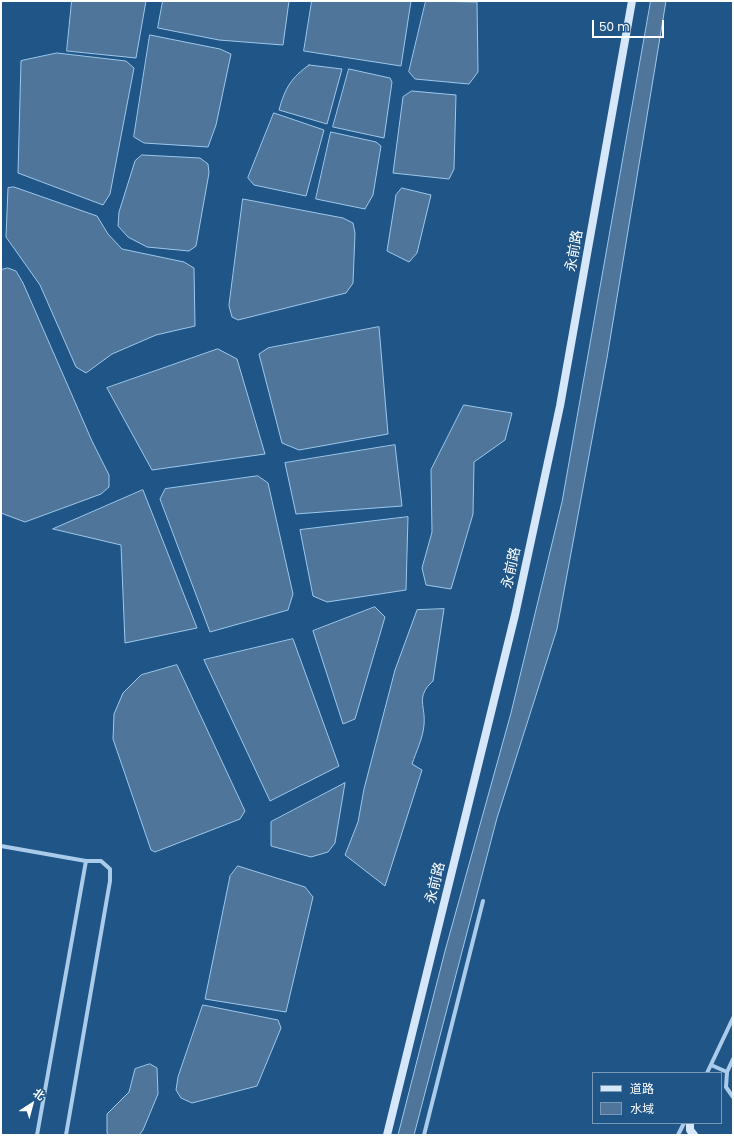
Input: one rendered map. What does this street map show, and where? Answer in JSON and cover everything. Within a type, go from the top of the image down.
[{"type":"street","name":"永前路","points":[[387,1135],[515,615],[560,406],[632,1]]},
{"type":"street","points":[[1,846],[86,862],[101,861],[110,869],[110,882],[66,1135]]},
{"type":"street","points":[[37,1135],[86,862]]},
{"type":"street","points":[[424,1135],[483,901]]},
{"type":"street","points":[[708,1072],[733,1018]]},
{"type":"street","points":[[733,1059],[727,1072],[726,1087],[733,1097]]},
{"type":"street","points":[[711,1065],[727,1072]]},
{"type":"street","points":[[678,1135],[684,1124]]},
{"type":"street","points":[[690,1124],[690,1130],[694,1135]]},
{"type":"water","points":[[72,1],[146,1],[136,58],[67,51]]},
{"type":"water","points":[[163,1],[289,1],[283,45],[219,40],[158,28]]},
{"type":"water","points":[[312,1],[411,1],[401,66],[304,51]]},
{"type":"water","points":[[426,1],[477,2],[478,72],[469,84],[415,79],[409,72]]},
{"type":"water","points":[[651,1],[666,1],[607,358],[557,629],[497,818],[414,1135],[398,1135],[445,951],[511,713],[562,502]]},
{"type":"water","points":[[150,35],[220,49],[231,54],[216,125],[208,147],[144,143],[134,137]]},
{"type":"water","points":[[57,53],[126,61],[134,68],[110,194],[103,205],[18,173],[21,61]]},
{"type":"water","points":[[309,65],[342,69],[327,124],[279,110],[286,90],[293,79]]},
{"type":"water","points":[[349,69],[390,78],[392,82],[384,138],[333,127]]},
{"type":"water","points":[[412,91],[456,95],[454,169],[449,179],[393,173],[403,97]]},
{"type":"water","points":[[274,113],[324,130],[306,196],[254,185],[248,178]]},
{"type":"water","points":[[331,132],[376,142],[381,146],[373,195],[365,209],[316,199]]},
{"type":"water","points":[[142,155],[200,158],[208,164],[209,173],[196,246],[189,251],[147,247],[128,237],[118,226],[119,212],[135,161]]},
{"type":"water","points":[[14,187],[97,216],[108,234],[122,249],[184,262],[194,268],[195,326],[156,335],[112,354],[86,373],[76,367],[40,285],[6,237],[8,188]]},
{"type":"water","points":[[402,188],[431,195],[417,253],[409,262],[387,251],[396,195]]},
{"type":"water","points":[[243,199],[343,218],[353,223],[355,233],[353,283],[346,293],[238,320],[232,317],[229,306]]},
{"type":"water","points":[[8,268],[16,271],[23,283],[92,441],[109,475],[109,487],[101,494],[25,522],[1,513],[1,270]]},
{"type":"water","points":[[379,327],[388,434],[299,450],[282,443],[259,354],[268,348]]},
{"type":"water","points":[[218,349],[237,359],[265,454],[152,470],[107,388]]},
{"type":"water","points":[[464,405],[512,413],[505,440],[474,462],[473,514],[451,589],[426,585],[422,568],[432,532],[431,470]]},
{"type":"water","points":[[395,445],[402,506],[296,514],[285,463]]},
{"type":"water","points":[[258,476],[268,483],[293,594],[288,610],[210,632],[160,499],[165,489]]},
{"type":"water","points":[[143,490],[197,628],[125,643],[121,545],[53,529]]},
{"type":"water","points":[[408,517],[406,590],[327,602],[313,596],[300,530]]},
{"type":"water","points":[[375,607],[385,617],[355,719],[343,724],[313,631]]},
{"type":"water","points":[[444,609],[433,681],[424,692],[422,702],[424,718],[421,740],[412,764],[422,770],[385,886],[345,855],[358,822],[364,789],[395,670],[417,610]]},
{"type":"water","points":[[293,639],[339,766],[270,801],[204,660]]},
{"type":"water","points":[[177,665],[245,811],[240,819],[155,852],[151,850],[113,739],[114,714],[123,693],[141,675]]},
{"type":"water","points":[[345,783],[335,843],[328,852],[311,857],[271,846],[271,822]]},
{"type":"water","points":[[238,866],[305,887],[313,897],[286,1012],[205,999],[230,876]]},
{"type":"water","points":[[203,1005],[278,1020],[281,1028],[257,1086],[192,1103],[181,1098],[176,1090],[178,1077]]},
{"type":"water","points":[[150,1064],[157,1068],[158,1094],[143,1130],[139,1135],[109,1135],[107,1133],[107,1114],[129,1092],[135,1069]]}]
